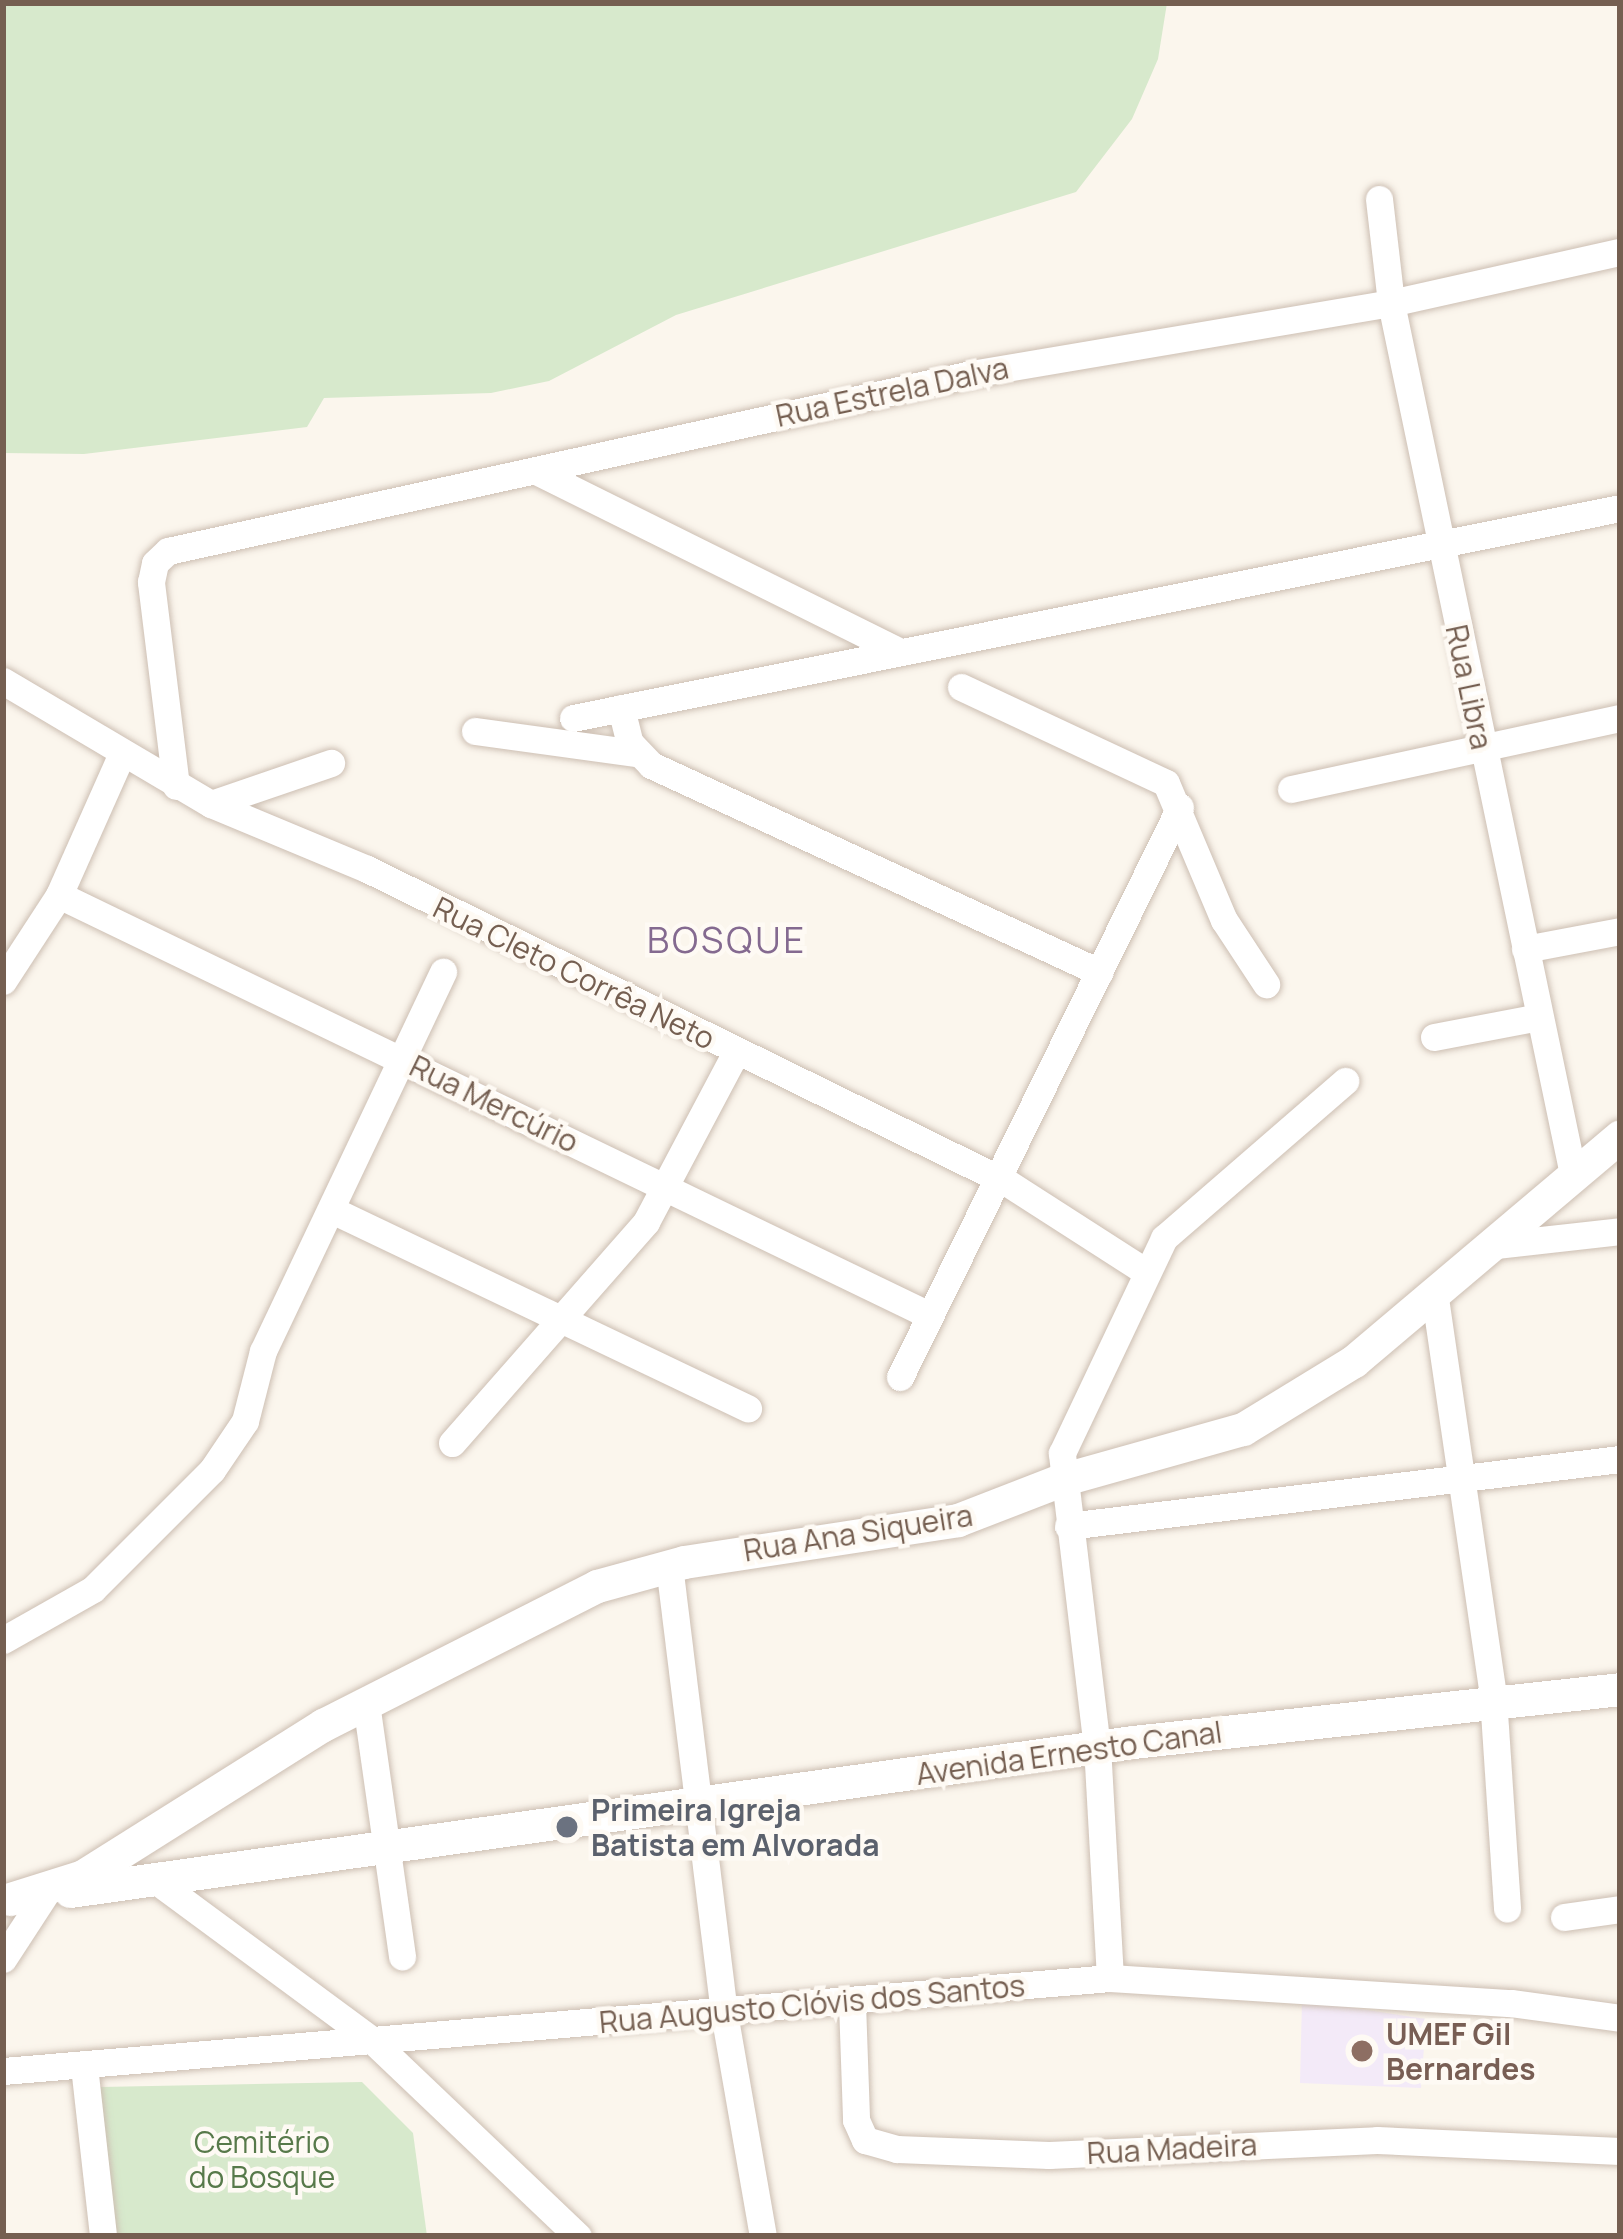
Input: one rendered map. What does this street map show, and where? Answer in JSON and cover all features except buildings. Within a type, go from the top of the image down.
[{"type":"street","name":"Rua Libra","points":[[1379,199],[1390,302],[1573,1174]]},
{"type":"street","name":"Rua Estrela Dalva","points":[[176,786],[151,582],[155,563],[168,551],[971,374],[1390,302],[1620,252]]},
{"type":"street","points":[[536,471],[896,650]]},
{"type":"street","points":[[573,718],[1620,508]]},
{"type":"street","name":"Rua Cleto Corrêa Neto","points":[[3,681],[121,757],[211,805],[367,869],[996,1177],[1143,1270]]},
{"type":"street","points":[[961,687],[1159,778],[1180,807],[1224,920],[1266,984]]},
{"type":"street","points":[[621,708],[636,753]]},
{"type":"street","points":[[1291,789],[1620,718]]},
{"type":"street","points":[[475,731],[636,753],[1099,972]]},
{"type":"street","points":[[3,981],[58,895],[121,757]]},
{"type":"street","points":[[211,805],[331,763]]},
{"type":"street","points":[[900,1377],[1180,807]]},
{"type":"street","name":"Rua Mercúrio","points":[[58,895],[929,1315]]},
{"type":"street","points":[[1525,949],[1620,931]]},
{"type":"street","points":[[3,1640],[93,1589],[212,1470],[245,1421],[263,1351],[443,972]]},
{"type":"street","points":[[1434,1037],[1540,1017]]},
{"type":"street","points":[[452,1443],[562,1321],[667,1190],[736,1052]]},
{"type":"street","points":[[1110,1978],[1096,1748],[1061,1480],[1065,1443],[1143,1270],[1194,1206],[1345,1081]]},
{"type":"street","name":"Rua Ana Siqueira","points":[[161,1853],[185,1810],[366,1702],[553,1603],[670,1565],[935,1526],[1001,1508],[1061,1480],[1243,1429],[1308,1395],[1620,1136]]},
{"type":"street","points":[[332,1210],[748,1408]]},
{"type":"street","points":[[1487,1246],[1620,1232]]},
{"type":"street","points":[[1434,1292],[1493,1697],[1507,1909]]},
{"type":"street","points":[[1068,1526],[1620,1459]]},
{"type":"street","points":[[670,1565],[703,1808],[724,2013],[763,2236]]},
{"type":"street","name":"Avenida Ernesto Canal","points":[[7,1899],[47,1892],[161,1853],[234,1869],[703,1808],[1096,1748],[1493,1697],[1620,1689]]},
{"type":"street","points":[[366,1702],[402,1956]]},
{"type":"street","points":[[161,1853],[373,2041],[578,2236]]},
{"type":"street","points":[[3,1959],[47,1892]]},
{"type":"street","points":[[1564,1917],[1620,1909]]},
{"type":"street","name":"Rua Augusto Clóvis dos Santos","points":[[3,2071],[1110,1978],[1511,2003],[1620,2018]]},
{"type":"street","name":"Rua Madeira","points":[[852,2003],[856,2120],[865,2140],[897,2150],[1049,2155],[1377,2140],[1620,2151]]},
{"type":"street","points":[[84,2066],[104,2236]]},
{"type":"shaded area","name":"UMEF Gil Bernardes","points":[[1302,2000],[1426,2019],[1421,2088],[1300,2083]]},
{"type":"green space","points":[[3,3],[1167,3],[1158,59],[1132,119],[1076,192],[676,315],[549,381],[491,393],[324,398],[307,427],[84,454],[3,453]]},
{"type":"green space","name":"Cemitério do Bosque","points":[[362,2082],[413,2133],[427,2236],[113,2236],[100,2087]]},
{"type":"place","name":"Primeira Igreja Batista em Alvorada","points":[[567,1827]]},
{"type":"place","name":"UMEF Gil Bernardes","points":[[1362,2051]]},
{"type":"district","name":"BOSQUE","points":[[727,940]]}]
